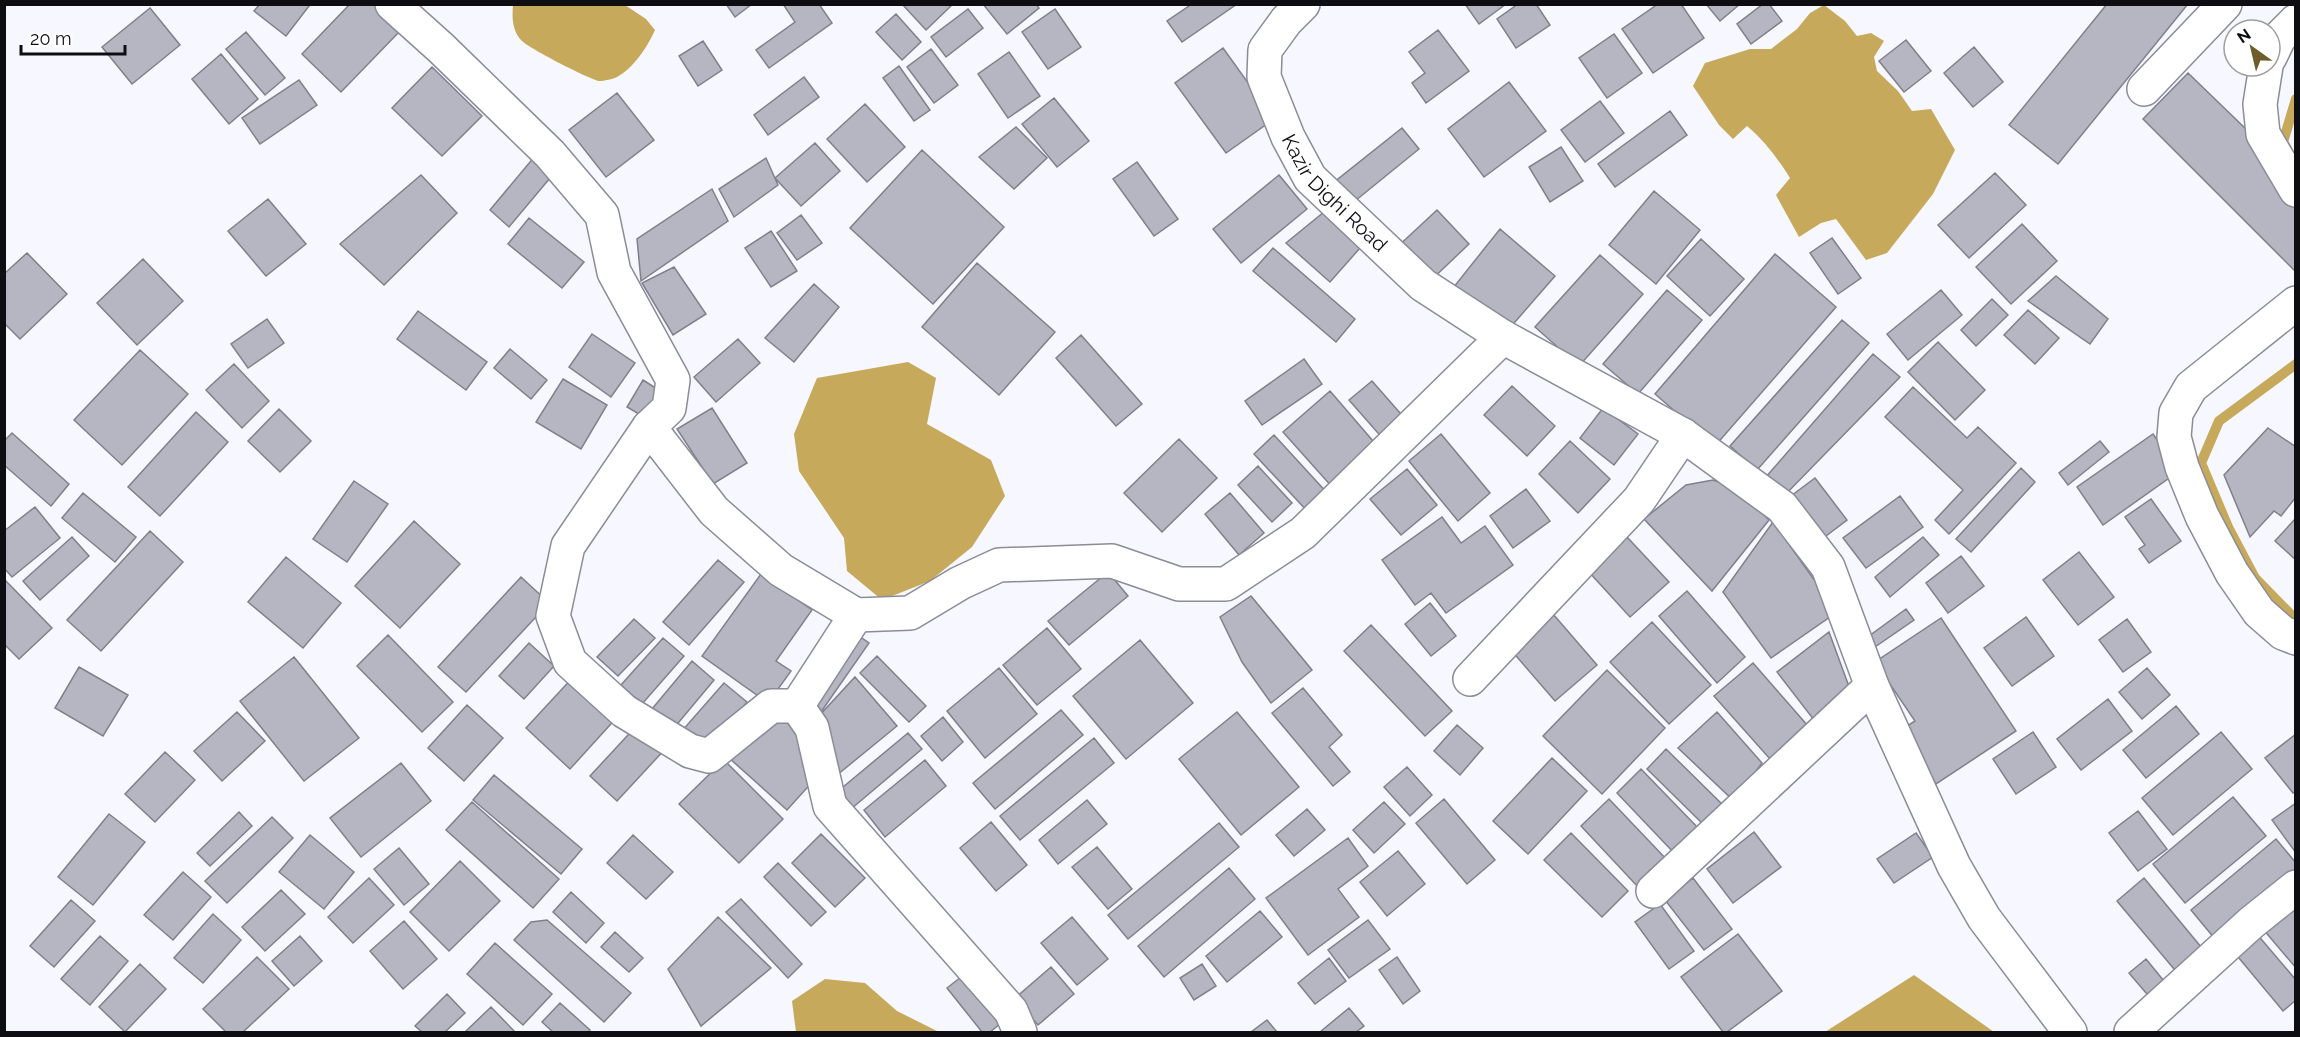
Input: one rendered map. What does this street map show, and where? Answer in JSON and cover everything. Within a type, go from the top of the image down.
[{"type":"street","points":[[392,4],[441,48],[550,154],[602,215],[614,272],[673,380],[669,408],[649,427],[568,546],[553,616],[570,662],[624,711],[690,751],[709,756],[771,706],[797,706]]},
{"type":"street","name":"Kazir Dighi Road","points":[[1303,4],[1286,21],[1265,50],[1264,77],[1288,137],[1310,178],[1423,285],[1503,337],[1683,435],[1782,507],[1828,567],[1872,686],[1954,866],[1984,918],[2070,1032]]},
{"type":"street","points":[[2144,89],[2225,4]]},
{"type":"street","points":[[2282,35],[2295,21]]},
{"type":"street","points":[[2264,78],[2260,104],[2263,134],[2295,190]]},
{"type":"street","points":[[2295,303],[2191,387],[2176,413],[2174,437],[2182,467],[2198,506],[2232,573],[2259,612],[2283,633],[2295,638]]},
{"type":"street","points":[[649,427],[714,511],[781,570],[856,615],[910,613],[960,583],[999,566],[1112,561],[1179,584],[1226,584],[1303,532],[1503,337]]},
{"type":"street","points":[[1470,679],[1639,500],[1683,435]]},
{"type":"street","points":[[797,706],[856,615]]},
{"type":"street","points":[[1653,891],[1872,686]]},
{"type":"street","points":[[797,706],[812,728],[830,806],[1011,1011],[1020,1032]]},
{"type":"street","points":[[2131,1032],[2251,923],[2295,887]]},
{"type":"shaded area","points":[[513,5],[625,5],[646,19],[655,30],[644,50],[629,69],[615,78],[599,81],[558,62],[521,40],[514,28]]},
{"type":"shaded area","points":[[1824,5],[1845,21],[1857,36],[1871,33],[1884,41],[1874,57],[1877,71],[1898,91],[1912,111],[1931,109],[1955,150],[1933,194],[1887,253],[1866,260],[1836,219],[1821,223],[1799,237],[1776,195],[1790,178],[1781,164],[1747,126],[1733,139],[1719,125],[1693,86],[1705,63],[1750,49],[1771,49],[1797,29],[1810,13]]},
{"type":"shaded area","points":[[908,362],[936,378],[927,424],[991,460],[1005,496],[972,547],[930,581],[882,600],[847,571],[844,538],[799,471],[794,434],[817,378]]},
{"type":"shaded area","points":[[1914,975],[1994,1032],[1825,1032]]},
{"type":"shaded area","points":[[825,979],[865,983],[897,1011],[939,1032],[796,1032],[792,1001]]},
{"type":"building","points":[[260,4],[307,4],[309,6],[286,36],[254,11]]},
{"type":"building","points":[[350,4],[373,4],[400,31],[341,92],[302,54]]},
{"type":"building","points":[[726,4],[752,4],[735,17]]},
{"type":"building","points":[[783,4],[819,4],[832,23],[769,68],[756,50],[795,22]]},
{"type":"building","points":[[902,4],[953,4],[926,30]]},
{"type":"building","points":[[983,4],[1036,4],[1039,8],[1007,34]]},
{"type":"building","points":[[1192,4],[1237,4],[1182,42],[1167,21]]},
{"type":"building","points":[[1465,4],[1506,4],[1479,24]]},
{"type":"building","points":[[1518,4],[1536,4],[1550,25],[1516,48],[1497,19]]},
{"type":"building","points":[[1658,4],[1681,4],[1704,38],[1653,73],[1622,29]]},
{"type":"building","points":[[1706,4],[1740,4],[1720,21]]},
{"type":"building","points":[[1763,4],[1769,4],[1782,21],[1751,44],[1737,24]]},
{"type":"building","points":[[2107,4],[2188,4],[2058,164],[2009,125]]},
{"type":"building","points":[[150,8],[180,45],[132,84],[102,47]]},
{"type":"building","points":[[968,9],[983,28],[946,57],[931,37]]},
{"type":"building","points":[[1055,9],[1081,47],[1048,69],[1022,32]]},
{"type":"building","points":[[896,14],[921,42],[902,60],[876,32]]},
{"type":"building","points":[[1438,30],[1469,71],[1426,103],[1412,83],[1425,73],[1409,52]]},
{"type":"building","points":[[246,32],[285,78],[265,95],[226,49]]},
{"type":"building","points":[[1614,34],[1642,73],[1607,98],[1579,58]]},
{"type":"building","points":[[1906,40],[1931,71],[1904,92],[1879,61]]},
{"type":"building","points":[[703,41],[722,70],[698,86],[679,56]]},
{"type":"building","points":[[1974,47],[2003,82],[1973,107],[1944,73]]},
{"type":"building","points":[[1223,48],[1274,119],[1226,153],[1175,83]]},
{"type":"building","points":[[931,49],[958,85],[934,103],[907,67]]},
{"type":"building","points":[[1009,52],[1040,96],[1008,118],[978,74]]},
{"type":"building","points":[[221,54],[258,99],[229,124],[192,79]]},
{"type":"building","points":[[899,66],[930,110],[914,121],[883,78]]},
{"type":"building","points":[[432,67],[482,116],[442,156],[392,108]]},
{"type":"building","points":[[2188,73],[2249,132],[2296,205],[2296,272],[2143,119]]},
{"type":"building","points":[[804,77],[819,97],[768,135],[754,115]]},
{"type":"building","points":[[299,80],[317,105],[260,144],[242,118]]},
{"type":"building","points":[[1509,82],[1546,131],[1484,177],[1448,129]]},
{"type":"building","points":[[617,93],[654,140],[606,177],[569,130]]},
{"type":"building","points":[[1054,98],[1089,141],[1057,167],[1022,124]]},
{"type":"building","points":[[1600,101],[1624,133],[1585,162],[1561,130]]},
{"type":"building","points":[[865,104],[905,147],[867,182],[827,139]]},
{"type":"building","points":[[1670,111],[1687,135],[1615,187],[1598,164]]},
{"type":"building","points":[[1016,127],[1047,158],[1014,189],[979,157]]},
{"type":"building","points":[[1402,128],[1419,149],[1350,205],[1333,183]]},
{"type":"building","points":[[815,143],[840,171],[801,206],[775,178]]},
{"type":"building","points":[[1561,147],[1583,181],[1550,202],[1529,167]]},
{"type":"building","points":[[922,150],[1004,227],[933,304],[850,228]]},
{"type":"building","points":[[535,156],[555,172],[509,227],[490,210]]},
{"type":"building","points":[[766,158],[778,185],[734,217],[719,189]]},
{"type":"building","points":[[1137,162],[1178,219],[1154,236],[1113,179]]},
{"type":"building","points":[[1995,173],[2026,205],[1969,258],[1938,225]]},
{"type":"building","points":[[421,175],[457,213],[384,285],[340,244]]},
{"type":"building","points":[[1279,175],[1307,209],[1241,263],[1213,229]]},
{"type":"building","points":[[712,189],[728,221],[641,281],[637,239]]},
{"type":"building","points":[[1654,191],[1700,230],[1656,284],[1609,245]]},
{"type":"building","points":[[268,199],[306,244],[266,276],[228,231]]},
{"type":"building","points":[[1437,210],[1469,244],[1427,284],[1394,250]]},
{"type":"building","points":[[1324,212],[1360,248],[1330,282],[1286,243]]},
{"type":"building","points":[[801,215],[822,243],[797,260],[777,233]]},
{"type":"building","points":[[529,218],[584,262],[562,288],[508,244]]},
{"type":"building","points":[[2022,224],[2057,261],[2011,304],[1976,267]]},
{"type":"building","points":[[1500,229],[1555,276],[1508,330],[1453,288]]},
{"type":"building","points":[[771,231],[797,271],[771,287],[745,248]]},
{"type":"building","points":[[1832,238],[1861,278],[1838,294],[1810,253]]},
{"type":"building","points":[[1701,239],[1744,279],[1710,316],[1667,276]]},
{"type":"building","points":[[1273,248],[1355,319],[1336,342],[1253,271]]},
{"type":"building","points":[[27,253],[67,294],[20,339],[4,323],[4,274]]},
{"type":"building","points":[[1775,254],[1836,307],[1715,446],[1655,394]]},
{"type":"building","points":[[1600,255],[1643,294],[1579,366],[1535,327]]},
{"type":"building","points":[[143,259],[183,301],[137,345],[97,303]]},
{"type":"building","points":[[977,263],[1055,332],[999,395],[922,327]]},
{"type":"building","points":[[674,267],[706,314],[673,335],[642,283]]},
{"type":"building","points":[[2056,276],[2108,319],[2090,344],[2028,301]]},
{"type":"building","points":[[814,284],[839,307],[794,362],[765,338]]},
{"type":"building","points":[[1667,290],[1702,320],[1638,394],[1603,364]]},
{"type":"building","points":[[1941,290],[1962,315],[1908,360],[1887,334]]},
{"type":"building","points":[[1992,299],[2008,315],[1976,346],[1961,330]]},
{"type":"building","points":[[2028,310],[2059,338],[2035,364],[2004,335]]},
{"type":"building","points":[[418,311],[487,362],[466,390],[397,339]]},
{"type":"building","points":[[267,319],[284,343],[248,368],[231,344]]},
{"type":"building","points":[[1842,320],[1869,343],[1757,470],[1730,446]]},
{"type":"building","points":[[592,334],[635,363],[611,397],[569,367]]},
{"type":"building","points":[[1081,335],[1142,404],[1116,426],[1056,358]]},
{"type":"building","points":[[738,339],[760,363],[716,402],[694,377]]},
{"type":"building","points":[[1938,342],[1985,390],[1955,420],[1908,372]]},
{"type":"building","points":[[510,349],[547,380],[531,399],[494,368]]},
{"type":"building","points":[[140,350],[188,394],[122,465],[74,420]]},
{"type":"building","points":[[1873,354],[1900,377],[1783,497],[1765,478]]},
{"type":"building","points":[[1304,359],[1322,384],[1262,425],[1245,401]]},
{"type":"building","points":[[234,364],[269,401],[242,428],[206,390]]},
{"type":"building","points":[[563,379],[607,405],[581,449],[536,422]]},
{"type":"building","points":[[643,380],[665,394],[649,420],[627,407]]},
{"type":"building","points":[[1372,381],[1407,421],[1385,441],[1349,400]]},
{"type":"building","points":[[1512,386],[1555,426],[1527,456],[1484,415]]},
{"type":"building","points":[[1913,387],[1967,438],[1978,427],[2016,463],[1949,534],[1935,520],[1963,490],[1885,417]]},
{"type":"building","points":[[1330,391],[1379,448],[1333,488],[1283,432]]},
{"type":"building","points":[[712,408],[747,463],[713,484],[677,429]]},
{"type":"building","points":[[1603,408],[1638,434],[1614,465],[1580,438]]},
{"type":"building","points":[[279,409],[311,441],[280,472],[248,441]]},
{"type":"building","points":[[196,412],[228,442],[160,516],[128,487]]},
{"type":"building","points":[[2268,428],[2296,447],[2296,497],[2281,516],[2274,511],[2250,537],[2224,475]]},
{"type":"building","points":[[12,433],[69,484],[51,506],[4,465],[4,441]]},
{"type":"building","points":[[1441,434],[1490,493],[1458,521],[1409,461]]},
{"type":"building","points":[[2153,434],[2179,471],[2103,525],[2077,487]]},
{"type":"building","points":[[1274,435],[1329,495],[1309,513],[1254,454]]},
{"type":"building","points":[[1179,439],[1217,478],[1162,532],[1124,493]]},
{"type":"building","points":[[1570,441],[1610,479],[1578,513],[1539,474]]},
{"type":"building","points":[[2100,441],[2109,452],[2068,485],[2059,473]]},
{"type":"building","points":[[1258,466],[1292,503],[1272,522],[1238,485]]},
{"type":"building","points":[[2021,468],[2035,482],[1971,552],[1956,539]]},
{"type":"building","points":[[1407,469],[1437,505],[1401,535],[1370,499]]},
{"type":"building","points":[[1815,478],[1847,520],[1818,542],[1787,499]]},
{"type":"building","points":[[1713,480],[1736,488],[1769,520],[1712,591],[1644,519],[1686,485]]},
{"type":"building","points":[[354,481],[388,504],[347,562],[313,539]]},
{"type":"building","points":[[1526,489],[1550,521],[1513,548],[1490,516]]},
{"type":"building","points":[[83,493],[136,537],[115,562],[62,518]]},
{"type":"building","points":[[1230,493],[1264,533],[1239,555],[1205,514]]},
{"type":"building","points":[[1900,496],[1923,527],[1866,568],[1843,538]]},
{"type":"building","points":[[2151,499],[2181,541],[2149,563],[2139,549],[2145,545],[2125,517]]},
{"type":"building","points":[[35,507],[60,538],[12,577],[4,568],[4,531]]},
{"type":"building","points":[[1442,517],[1461,543],[1485,526],[1513,565],[1446,613],[1431,593],[1415,605],[1382,560]]},
{"type":"building","points":[[2296,518],[2296,560],[2275,541]]},
{"type":"building","points":[[414,521],[460,564],[400,628],[355,586]]},
{"type":"building","points":[[1773,522],[1837,612],[1771,658],[1723,592]]},
{"type":"building","points":[[150,531],[183,562],[101,651],[67,620]]},
{"type":"building","points":[[72,537],[89,556],[40,600],[23,581]]},
{"type":"building","points":[[1627,537],[1669,582],[1630,617],[1589,572]]},
{"type":"building","points":[[1923,537],[1939,555],[1890,597],[1875,577]]},
{"type":"building","points":[[2079,552],[2114,597],[2078,625],[2043,580]]},
{"type":"building","points":[[1961,556],[1984,586],[1948,613],[1926,583]]},
{"type":"building","points":[[286,557],[341,603],[303,648],[248,602]]},
{"type":"building","points":[[718,560],[744,582],[689,645],[663,622]]},
{"type":"building","points":[[1108,572],[1128,596],[1069,645],[1048,621]]},
{"type":"building","points":[[761,574],[812,610],[776,661],[791,671],[768,703],[702,656]]},
{"type":"building","points":[[521,577],[549,603],[466,692],[438,667]]},
{"type":"building","points":[[4,579],[52,628],[19,659],[4,644]]},
{"type":"building","points":[[1687,591],[1745,657],[1717,683],[1659,616]]},
{"type":"building","points":[[1251,596],[1312,670],[1271,703],[1242,662],[1220,617]]},
{"type":"building","points":[[1430,603],[1456,636],[1431,656],[1405,624]]},
{"type":"building","points":[[1906,609],[1914,620],[1872,649],[1865,639]]},
{"type":"building","points":[[1553,614],[1597,665],[1555,701],[1511,650]]},
{"type":"building","points":[[2026,617],[2054,656],[2012,686],[1984,648]]},
{"type":"building","points":[[1941,618],[2016,731],[1936,784],[1901,730],[1915,721],[1875,662]]},
{"type":"building","points":[[634,619],[655,638],[618,676],[597,657]]},
{"type":"building","points":[[2127,619],[2151,652],[2123,672],[2099,640]]},
{"type":"building","points":[[1652,622],[1711,685],[1669,724],[1610,662]]},
{"type":"building","points":[[1371,625],[1452,711],[1425,736],[1344,651]]},
{"type":"building","points":[[1047,628],[1081,669],[1037,705],[1003,665]]},
{"type":"building","points":[[849,629],[869,643],[821,712],[805,702]]},
{"type":"building","points":[[1829,632],[1851,692],[1814,720],[1777,672]]},
{"type":"building","points":[[388,635],[453,702],[422,732],[357,666]]},
{"type":"building","points":[[663,638],[684,656],[642,704],[621,685]]},
{"type":"building","points":[[1140,640],[1193,703],[1126,759],[1073,696]]},
{"type":"building","points":[[529,643],[554,666],[524,699],[499,676]]},
{"type":"building","points":[[877,656],[926,706],[909,722],[860,673]]},
{"type":"building","points":[[294,657],[359,738],[304,781],[240,701]]},
{"type":"building","points":[[692,661],[714,680],[674,728],[652,709]]},
{"type":"building","points":[[1753,663],[1808,726],[1770,759],[1714,696]]},
{"type":"building","points":[[79,667],[128,695],[103,736],[55,708]]},
{"type":"building","points":[[999,668],[1037,714],[985,758],[947,711]]},
{"type":"building","points":[[2147,668],[2170,695],[2142,719],[2119,692]]},
{"type":"building","points":[[1607,670],[1665,728],[1602,794],[1543,736]]},
{"type":"building","points":[[575,675],[619,715],[570,769],[526,728]]},
{"type":"building","points":[[855,677],[897,726],[837,775],[818,717]]},
{"type":"building","points":[[724,683],[747,702],[709,749],[681,732]]},
{"type":"building","points":[[1303,688],[1342,735],[1329,747],[1350,772],[1333,786],[1272,713]]},
{"type":"building","points":[[2108,699],[2132,731],[2081,770],[2057,739]]},
{"type":"building","points":[[467,705],[503,738],[464,781],[428,748]]},
{"type":"building","points":[[2176,706],[2199,734],[2146,778],[2123,750]]},
{"type":"building","points":[[1061,710],[1083,735],[995,809],[973,783]]},
{"type":"building","points":[[237,712],[265,741],[222,781],[194,751]]},
{"type":"building","points":[[1237,712],[1299,787],[1241,835],[1179,759]]},
{"type":"building","points":[[1717,712],[1762,763],[1734,801],[1678,748]]},
{"type":"building","points":[[777,713],[802,720],[814,780],[787,810],[728,757]]},
{"type":"building","points":[[943,717],[963,742],[942,761],[921,736]]},
{"type":"building","points":[[640,722],[667,747],[617,801],[590,776]]},
{"type":"building","points":[[1457,725],[1483,748],[1460,775],[1434,751]]},
{"type":"building","points":[[2033,732],[2056,767],[2016,794],[1993,759]]},
{"type":"building","points":[[2221,732],[2252,769],[2173,835],[2142,798]]},
{"type":"building","points":[[908,733],[922,749],[851,809],[837,792]]},
{"type":"building","points":[[2296,734],[2296,791],[2293,793],[2265,758]]},
{"type":"building","points":[[1094,738],[1114,763],[1020,840],[1000,816]]},
{"type":"building","points":[[1666,749],[1727,809],[1708,829],[1647,769]]},
{"type":"building","points":[[165,752],[195,780],[155,822],[125,794]]},
{"type":"building","points":[[1552,758],[1587,791],[1528,854],[1493,821]]},
{"type":"building","points":[[724,760],[783,819],[739,863],[679,804]]},
{"type":"building","points":[[925,760],[946,786],[885,837],[864,810]]},
{"type":"building","points":[[401,763],[431,801],[361,857],[330,818]]},
{"type":"building","points":[[1407,767],[1432,795],[1410,816],[1384,787]]},
{"type":"building","points":[[1641,769],[1701,831],[1676,855],[1617,793]]},
{"type":"building","points":[[494,775],[582,849],[561,874],[473,800]]},
{"type":"building","points":[[2233,797],[2266,836],[2185,903],[2153,864]]},
{"type":"building","points":[[1444,799],[1495,860],[1467,884],[1416,823]]},
{"type":"building","points":[[1609,799],[1668,861],[1639,888],[1581,826]]},
{"type":"building","points":[[1087,800],[1107,824],[1058,864],[1039,840]]},
{"type":"building","points":[[472,802],[559,879],[533,908],[446,830]]},
{"type":"building","points":[[1384,802],[1405,824],[1374,853],[1353,830]]},
{"type":"building","points":[[2296,803],[2296,853],[2272,820]]},
{"type":"building","points":[[1307,809],[1325,830],[1294,856],[1276,835]]},
{"type":"building","points":[[2138,811],[2167,849],[2138,871],[2109,833]]},
{"type":"building","points":[[239,812],[252,826],[210,866],[197,853]]},
{"type":"building","points":[[109,814],[145,842],[93,905],[58,877]]},
{"type":"building","points":[[272,817],[293,838],[227,903],[205,881]]},
{"type":"building","points":[[991,822],[1027,865],[996,891],[960,848]]},
{"type":"building","points":[[1219,823],[1239,847],[1128,939],[1108,915]]},
{"type":"building","points":[[1754,832],[1781,867],[1733,903],[1707,869]]},
{"type":"building","points":[[1571,833],[1628,891],[1602,917],[1544,860]]},
{"type":"building","points":[[1916,833],[1933,857],[1894,883],[1877,859]]},
{"type":"building","points":[[821,834],[865,878],[835,907],[792,863]]},
{"type":"building","points":[[310,835],[354,872],[324,909],[279,872]]},
{"type":"building","points":[[633,835],[673,872],[646,899],[607,863]]},
{"type":"building","points":[[1348,838],[1368,866],[1338,889],[1359,917],[1308,955],[1266,898]]},
{"type":"building","points":[[2276,839],[2296,863],[2296,872],[2215,939],[2191,910]]},
{"type":"building","points":[[1097,847],[1132,889],[1108,909],[1072,867]]},
{"type":"building","points":[[399,848],[429,884],[404,905],[374,869]]},
{"type":"building","points":[[1398,851],[1425,884],[1387,916],[1360,882]]},
{"type":"building","points":[[460,861],[500,901],[449,951],[410,912]]},
{"type":"building","points":[[778,863],[826,912],[811,926],[764,877]]},
{"type":"building","points":[[1229,868],[1255,899],[1164,977],[1138,946]]},
{"type":"building","points":[[183,872],[211,897],[173,940],[144,915]]},
{"type":"building","points":[[369,878],[394,905],[353,943],[328,917]]},
{"type":"building","points":[[1693,878],[1732,929],[1704,950],[1665,900]]},
{"type":"building","points":[[2144,878],[2206,953],[2179,975],[2117,901]]},
{"type":"building","points":[[281,890],[305,914],[265,951],[242,927]]},
{"type":"building","points":[[571,892],[604,923],[586,943],[553,912]]},
{"type":"building","points":[[741,899],[802,964],[788,978],[726,912]]},
{"type":"building","points":[[71,900],[95,921],[54,967],[30,946]]},
{"type":"building","points":[[1660,904],[1694,951],[1669,969],[1635,922]]},
{"type":"building","points":[[2290,907],[2296,913],[2296,968],[2263,929]]},
{"type":"building","points":[[1260,911],[1282,937],[1227,982],[1206,956]]},
{"type":"building","points":[[213,914],[241,940],[203,983],[174,958]]},
{"type":"building","points":[[718,917],[771,968],[701,1026],[668,969]]},
{"type":"building","points":[[1072,917],[1108,959],[1077,985],[1041,943]]},
{"type":"building","points":[[547,920],[631,993],[604,1022],[514,940],[531,922]]},
{"type":"building","points":[[1368,920],[1390,949],[1349,978],[1328,950]]},
{"type":"building","points":[[404,921],[437,959],[403,989],[370,951]]},
{"type":"building","points":[[615,932],[643,958],[629,972],[601,947]]},
{"type":"building","points":[[2256,933],[2296,980],[2296,1000],[2283,1011],[2234,952]]},
{"type":"building","points":[[1738,934],[1782,991],[1727,1032],[1723,1032],[1681,977]]},
{"type":"building","points":[[100,936],[128,961],[90,1005],[61,979]]},
{"type":"building","points":[[300,936],[322,961],[294,986],[272,961]]},
{"type":"building","points":[[495,943],[552,994],[523,1025],[467,974]]},
{"type":"building","points":[[257,957],[289,989],[243,1032],[226,1032],[203,1009]]},
{"type":"building","points":[[1397,957],[1420,991],[1403,1004],[1379,970]]},
{"type":"building","points":[[1329,958],[1346,981],[1315,1004],[1298,983]]},
{"type":"building","points":[[2146,959],[2168,986],[2152,1000],[2129,973]]},
{"type":"building","points":[[140,964],[166,989],[125,1032],[99,1007]]},
{"type":"building","points":[[1202,964],[1216,986],[1194,1000],[1180,978]]},
{"type":"building","points":[[1051,967],[1074,994],[1038,1025],[1015,998]]},
{"type":"building","points":[[961,977],[1000,1024],[990,1032],[982,1032],[947,988]]},
{"type":"building","points":[[447,994],[465,1013],[445,1032],[422,1032],[415,1026]]},
{"type":"building","points":[[560,1003],[590,1030],[588,1032],[553,1032],[542,1022]]},
{"type":"building","points":[[491,1007],[515,1032],[465,1032]]},
{"type":"building","points":[[1349,1008],[1364,1026],[1356,1032],[1320,1032]]},
{"type":"building","points":[[1267,1020],[1277,1032],[1251,1032]]},
{"type":"waterway","points":[[2287,149],[2283,142],[2296,99]]},
{"type":"waterway","points":[[2296,364],[2219,421],[2201,463],[2228,527],[2255,578],[2296,620]]}]
